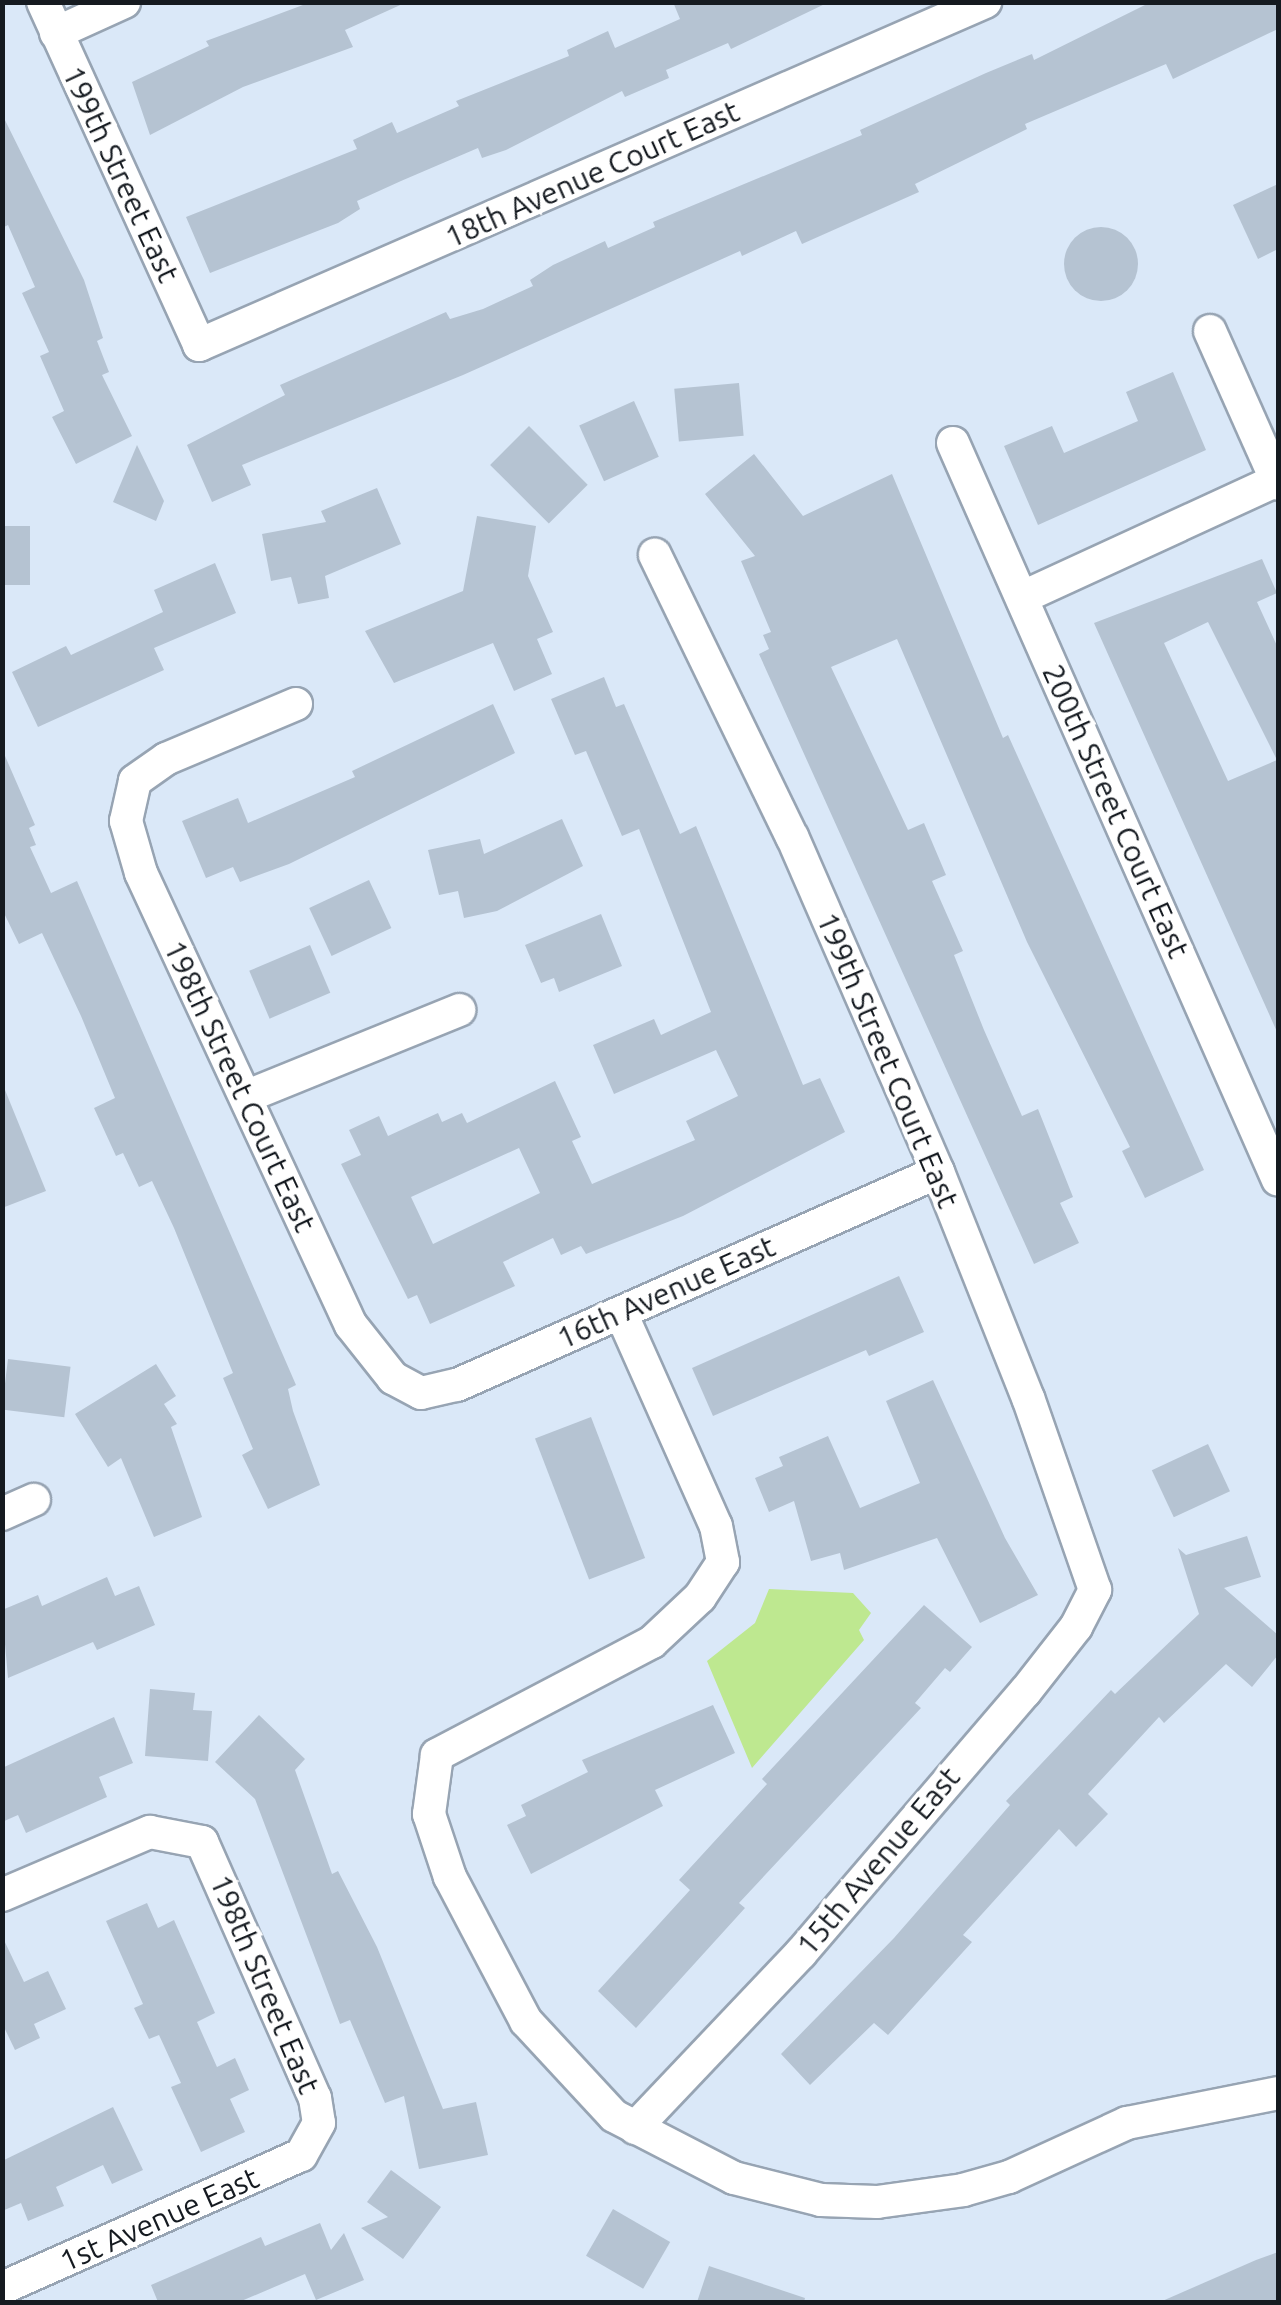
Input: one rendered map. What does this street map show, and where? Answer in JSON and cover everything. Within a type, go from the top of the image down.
[{"type":"street","name":"199th Street East","points":[[43,2],[199,345]]},
{"type":"street","points":[[56,32],[124,2]]},
{"type":"street","name":"18th Avenue Court East","points":[[199,345],[985,2]]},
{"type":"street","points":[[1022,597],[1278,482],[1210,331]]},
{"type":"street","name":"200th Street Court East","points":[[953,443],[1278,1180]]},
{"type":"street","name":"199th Street Court East","points":[[654,555],[792,837],[938,1172],[1093,1578]]},
{"type":"street","name":"198th Street Court East","points":[[296,704],[166,758],[134,781],[126,821],[141,873],[250,1095],[351,1325],[393,1378]]},
{"type":"street","points":[[250,1095],[459,1010]]},
{"type":"street","name":"16th Avenue East","points":[[393,1378],[420,1393],[438,1392],[938,1172]]},
{"type":"street","points":[[621,1313],[716,1526],[723,1562],[700,1597],[652,1642],[585,1683],[459,1738],[437,1755],[430,1814],[450,1877],[489,1957],[526,2021],[567,2070],[635,2128],[734,2178],[821,2200],[878,2202],[1008,2178],[1127,2123],[1278,2093]]},
{"type":"street","points":[[2,1514],[34,1500]]},
{"type":"street","name":"15th Avenue East","points":[[635,2128],[801,1953],[1025,1692],[1076,1626],[1094,1590],[1093,1578]]},
{"type":"street","name":"198th Street East","points":[[2,1896],[150,1832],[202,1842],[216,1864],[315,2098],[319,2122],[312,2144]]},
{"type":"street","name":"1st Avenue East","points":[[2,2288],[302,2156],[312,2144]]},
{"type":"green space","points":[[769,1589],[853,1593],[871,1613],[859,1630],[864,1640],[752,1768],[707,1661],[755,1623]]},
{"type":"building","points":[[311,2],[407,2],[345,30],[353,47],[243,87],[150,135],[132,82],[209,46],[206,41]]},
{"type":"building","points":[[673,2],[829,2],[731,49],[728,43],[666,70],[669,78],[625,97],[622,91],[506,150],[482,158],[478,148],[401,181],[357,201],[360,209],[338,223],[210,273],[186,217],[357,149],[353,140],[392,122],[397,133],[459,106],[456,101],[569,56],[567,50],[608,31],[615,48],[680,19]]},
{"type":"building","points":[[1151,2],[1278,2],[1278,29],[1173,79],[1166,64],[1025,124],[1027,129],[915,184],[919,192],[802,244],[796,231],[742,256],[740,251],[463,375],[242,465],[251,485],[212,502],[187,445],[285,395],[280,385],[446,312],[450,319],[483,309],[533,286],[530,280],[553,265],[605,241],[608,248],[655,227],[653,222],[862,135],[860,130],[986,73],[1032,54],[1034,60]]},
{"type":"building","points":[[2,114],[84,280],[103,338],[97,341],[109,372],[102,375],[132,436],[76,464],[52,417],[64,411],[40,356],[49,352],[22,293],[35,287],[8,225],[2,228]]},
{"type":"building","points":[[1278,184],[1278,249],[1258,259],[1233,205]]},
{"type":"building","points":[[1101,227],[1127,238],[1138,264],[1127,290],[1101,301],[1075,290],[1064,264],[1075,238]]},
{"type":"building","points":[[1173,372],[1206,450],[1038,525],[1004,446],[1052,426],[1064,453],[1138,421],[1126,392]]},
{"type":"building","points":[[739,383],[744,436],[679,441],[674,389]]},
{"type":"building","points":[[634,401],[659,457],[604,481],[579,425]]},
{"type":"building","points":[[529,426],[588,485],[549,524],[490,465]]},
{"type":"building","points":[[137,445],[164,501],[156,521],[113,502]]},
{"type":"building","points":[[754,454],[803,516],[892,474],[1003,738],[1008,735],[1204,1170],[1145,1198],[1122,1151],[1130,1147],[1027,942],[897,639],[831,667],[908,830],[924,823],[946,875],[932,881],[963,951],[954,955],[1022,1116],[1038,1109],[1073,1197],[1060,1203],[1079,1243],[1034,1264],[759,654],[769,649],[763,635],[771,632],[741,561],[755,556],[705,494]]},
{"type":"building","points":[[377,488],[401,544],[325,576],[329,598],[298,604],[291,577],[271,581],[262,534],[326,522],[321,511]]},
{"type":"building","points":[[477,516],[536,526],[528,576],[553,632],[537,639],[552,674],[514,691],[493,643],[394,683],[365,631],[463,591]]},
{"type":"building","points":[[2,526],[30,526],[30,585],[2,585]]},
{"type":"building","points":[[1262,559],[1277,593],[1257,602],[1278,648],[1278,1034],[1094,623]],"holes":[[[1208,622],[1277,760],[1228,781],[1164,643]]]},
{"type":"building","points":[[215,563],[236,613],[154,648],[164,670],[38,727],[12,672],[66,646],[71,655],[163,612],[154,590]]},
{"type":"building","points":[[604,677],[616,707],[624,704],[680,834],[696,826],[803,1085],[820,1078],[845,1132],[683,1216],[586,1254],[581,1246],[561,1255],[553,1238],[503,1262],[515,1286],[430,1324],[417,1295],[408,1299],[341,1164],[361,1155],[349,1130],[379,1116],[388,1136],[438,1113],[442,1122],[462,1113],[467,1123],[555,1081],[581,1137],[572,1141],[592,1184],[695,1140],[686,1121],[738,1096],[716,1050],[614,1094],[593,1045],[654,1019],[661,1035],[711,1012],[639,829],[622,836],[586,751],[575,755],[551,699]],"holes":[[[519,1148],[540,1193],[433,1244],[411,1197]]]},
{"type":"building","points":[[493,704],[515,753],[289,864],[240,882],[233,867],[206,878],[182,821],[238,798],[248,823],[355,777],[352,771]]},
{"type":"building","points":[[2,749],[35,825],[29,828],[36,845],[30,847],[51,893],[77,881],[296,1385],[288,1389],[293,1411],[320,1485],[268,1509],[242,1455],[253,1449],[223,1378],[233,1373],[174,1228],[152,1181],[139,1187],[123,1153],[116,1156],[94,1108],[115,1098],[81,1016],[42,933],[19,944],[2,909]]},
{"type":"building","points":[[562,819],[583,866],[497,911],[464,918],[458,891],[439,895],[428,850],[480,839],[484,854]]},
{"type":"building","points":[[369,880],[391,928],[332,956],[309,908]]},
{"type":"building","points":[[601,914],[622,966],[559,992],[554,978],[541,983],[525,945]]},
{"type":"building","points":[[310,945],[330,993],[270,1019],[249,971]]},
{"type":"building","points":[[2,1086],[46,1191],[2,1208]]},
{"type":"building","points":[[899,1276],[924,1332],[869,1356],[866,1350],[713,1416],[692,1368]]},
{"type":"building","points":[[8,1359],[71,1367],[64,1417],[2,1410]]},
{"type":"building","points":[[156,1364],[176,1396],[164,1404],[177,1424],[171,1427],[202,1517],[154,1537],[121,1458],[108,1467],[75,1414]]},
{"type":"building","points":[[933,1380],[1005,1538],[1038,1595],[980,1623],[937,1538],[844,1570],[840,1553],[811,1561],[794,1501],[769,1512],[755,1478],[783,1466],[779,1457],[828,1436],[860,1508],[920,1483],[886,1401]]},
{"type":"building","points":[[591,1417],[645,1558],[589,1579],[535,1439]]},
{"type":"building","points":[[1208,1444],[1230,1491],[1174,1517],[1152,1470]]},
{"type":"building","points":[[1247,1536],[1261,1577],[1224,1588],[1278,1635],[1278,1655],[1252,1687],[1226,1664],[1164,1723],[1159,1717],[1088,1794],[1108,1814],[1076,1847],[1059,1829],[963,1935],[972,1942],[888,2035],[874,2023],[810,2085],[781,2054],[894,1938],[1010,1805],[1006,1801],[1111,1690],[1115,1694],[1199,1614],[1178,1548],[1186,1555]]},
{"type":"building","points":[[107,1577],[115,1596],[139,1586],[155,1625],[97,1650],[93,1642],[8,1678],[2,1610],[38,1595],[42,1606]]},
{"type":"building","points":[[924,1605],[972,1647],[950,1672],[945,1668],[915,1703],[921,1708],[739,1903],[745,1908],[636,2028],[598,1991],[690,1890],[679,1880],[767,1784],[762,1779]]},
{"type":"building","points":[[150,1689],[195,1693],[193,1710],[212,1711],[208,1761],[145,1756]]},
{"type":"building","points":[[713,1705],[735,1753],[655,1790],[663,1806],[531,1874],[507,1825],[526,1816],[521,1805],[588,1772],[582,1760]]},
{"type":"building","points":[[259,1715],[305,1759],[295,1770],[332,1874],[338,1871],[377,1947],[443,2109],[476,2102],[488,2155],[419,2169],[404,2096],[385,2103],[350,2020],[340,2024],[255,1799],[215,1762]]},
{"type":"building","points":[[114,1717],[133,1763],[99,1777],[107,1797],[26,1833],[18,1815],[2,1822],[2,1768]]},
{"type":"building","points":[[147,1903],[158,1928],[174,1920],[215,2013],[197,2022],[217,2067],[235,2058],[249,2090],[230,2099],[245,2132],[201,2152],[171,2087],[181,2083],[159,2035],[149,2039],[134,2008],[143,2004],[106,1921]]},
{"type":"building","points":[[2,1936],[24,1982],[48,1971],[66,2009],[34,2024],[40,2038],[15,2050],[2,2023]]},
{"type":"building","points":[[113,2107],[143,2170],[112,2184],[103,2165],[56,2187],[64,2206],[28,2221],[21,2203],[2,2211],[2,2161]]},
{"type":"building","points":[[391,2170],[441,2207],[403,2259],[361,2228],[388,2217],[367,2202]]},
{"type":"building","points":[[613,2209],[670,2242],[643,2289],[586,2256]]},
{"type":"building","points":[[320,2223],[331,2250],[344,2233],[364,2280],[316,2300],[305,2274],[239,2302],[158,2302],[151,2285],[261,2237],[265,2246]]},
{"type":"building","points":[[1278,2252],[1278,2302],[1160,2302],[1256,2260]]},
{"type":"building","points":[[709,2266],[805,2298],[804,2302],[697,2302]]}]
